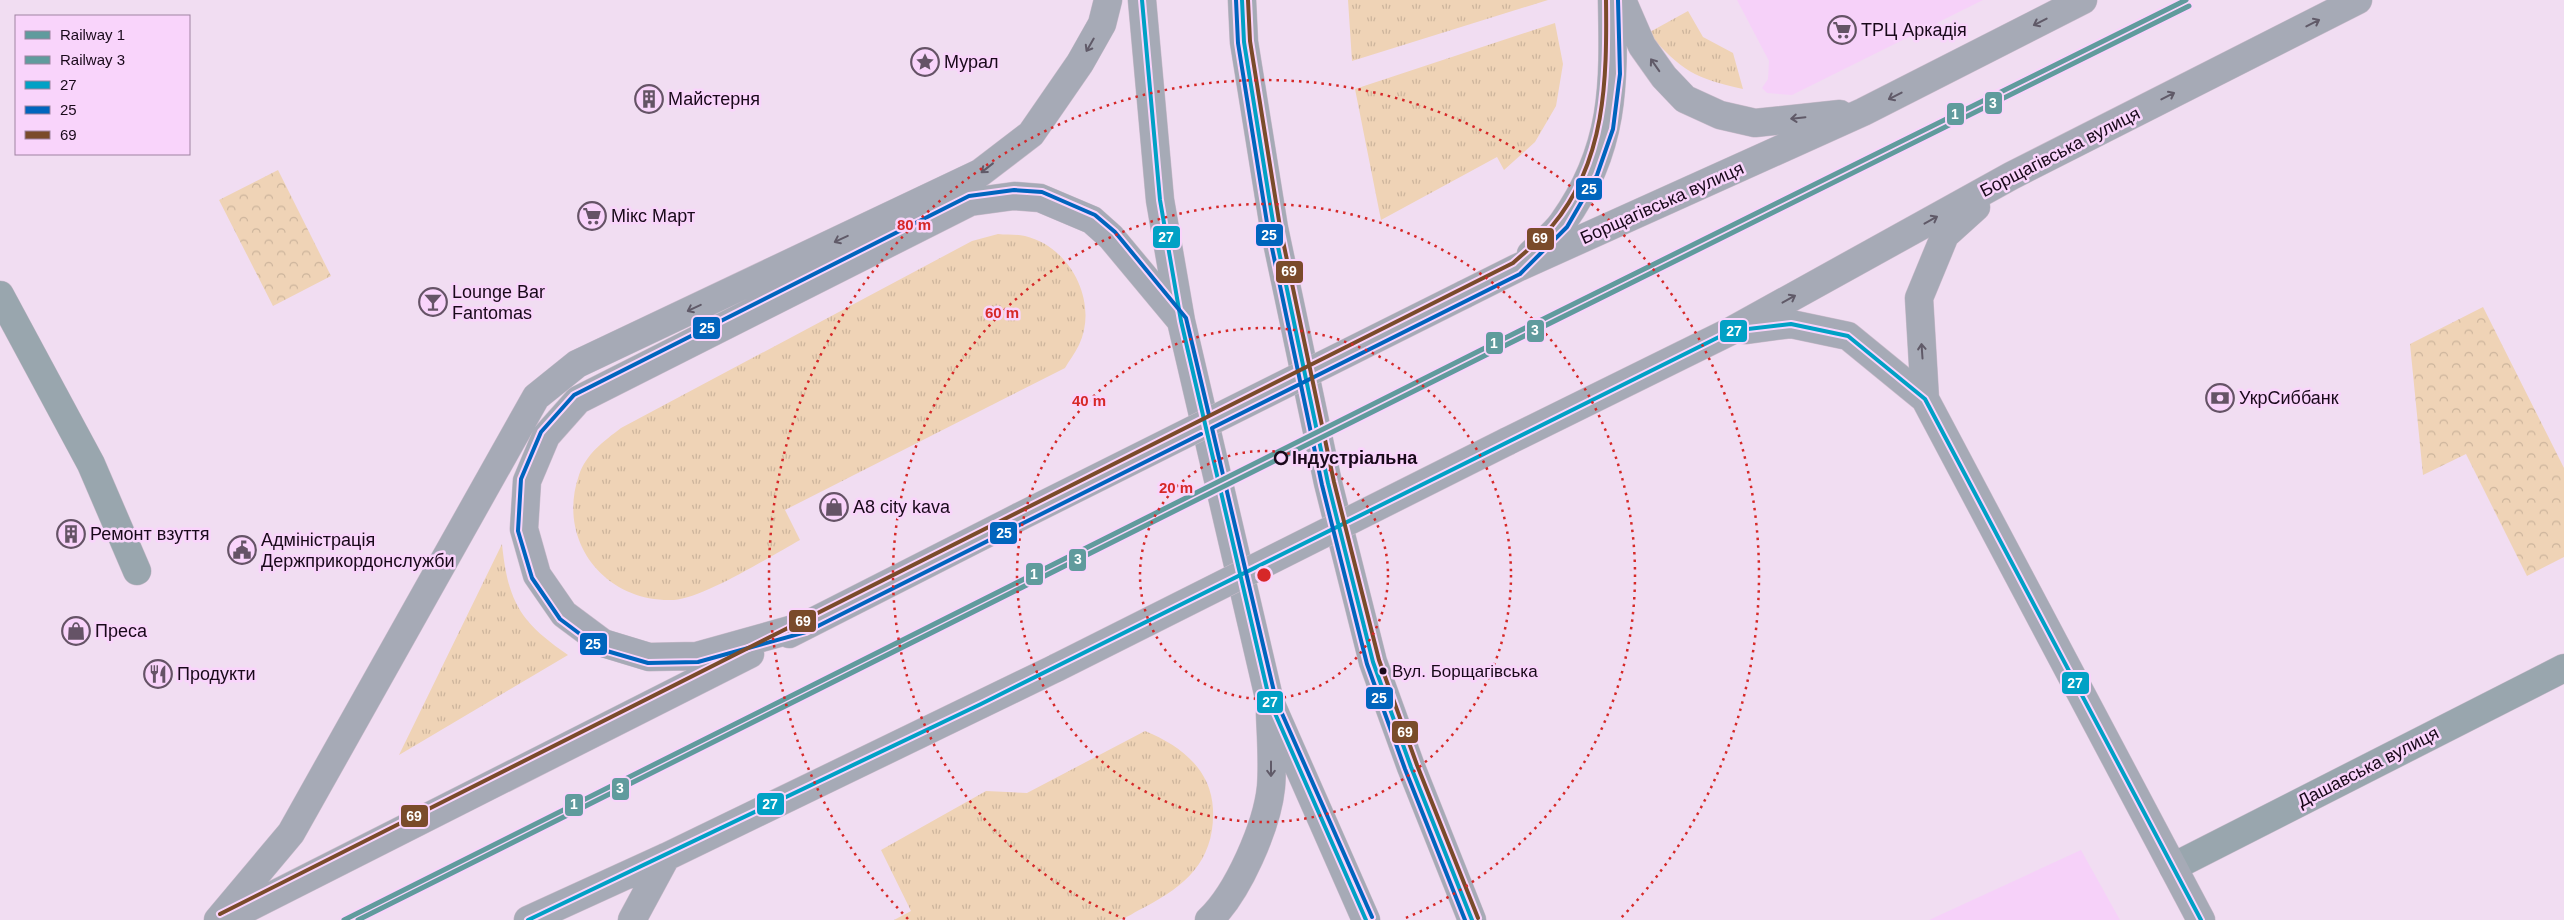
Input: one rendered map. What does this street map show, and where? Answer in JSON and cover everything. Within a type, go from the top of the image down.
[{"type":"main road","points":[[218,920],[290,833],[536,397],[577,364],[980,173],[1031,134],[1080,63],[1102,24],[1108,0]]},
{"type":"main road","points":[[1142,0],[1160,200],[1181,321],[1270,702],[1366,920]]},
{"type":"main road","points":[[1242,0],[1244,42],[1274,228],[1330,493],[1373,662],[1411,767],[1472,920]]},
{"type":"main road","points":[[1517,268],[1563,223],[1591,172],[1607,128],[1614,74],[1612,0]]},
{"type":"main road","points":[[1622,0],[1642,46],[1664,77],[1685,99],[1720,115],[1755,123],[1864,112]]},
{"type":"main road","name":"Борщагівська вулиця","points":[[223,920],[1019,517],[1517,268],[1864,112],[2083,0]]},
{"type":"main road","name":"Борщагівська вулиця","points":[[528,920],[666,857],[1056,668],[1731,331],[2011,176],[2358,0]]},
{"type":"main road","points":[[1925,399],[1919,298],[1945,235],[2011,176]]},
{"type":"main road","points":[[804,626],[698,656],[649,657],[603,643],[564,614],[537,575],[524,529],[527,481],[546,436],[578,400],[970,202],[1014,196],[1040,198],[1092,220],[1111,237],[1181,321]]},
{"type":"main road","points":[[1731,331],[1791,324],[1848,336],[1925,399],[2200,920]]},
{"type":"main road","points":[[1210,920],[1219,911],[1226,899],[1262,827],[1271,787],[1270,702]]},
{"type":"main road","points":[[632,920],[666,857]]},
{"type":"street","points":[[0,294],[91,464],[137,571]]},
{"type":"street","name":"Дашавська вулиця","points":[[2172,867],[2564,668]]},
{"type":"shaded area","points":[[1737,0],[1983,0],[1792,95],[1767,93],[1762,88],[1768,79],[1769,61]]},
{"type":"shaded area","points":[[2081,850],[2120,920],[1929,920]]},
{"type":"green space","points":[[1348,0],[1548,0],[1352,61]]},
{"type":"green space","points":[[1688,11],[1703,37],[1733,53],[1743,89],[1712,81],[1690,71],[1670,56],[1648,33]]},
{"type":"green space","points":[[1555,23],[1563,64],[1556,106],[1535,142],[1504,170],[1497,157],[1381,220],[1355,89]]},
{"type":"green space","points":[[278,170],[331,276],[273,306],[219,200]]},
{"type":"green space","points":[[998,234],[1022,235],[1041,242],[1056,252],[1068,264],[1077,279],[1083,295],[1084,329],[1079,345],[1065,368],[785,510],[800,540],[702,592],[687,598],[674,600],[649,598],[627,591],[608,579],[592,563],[581,544],[574,523],[574,499],[582,467],[596,448],[608,438],[621,428],[972,241]]},
{"type":"green space","points":[[2483,307],[2564,468],[2564,557],[2527,576],[2466,454],[2423,475],[2410,344]]},
{"type":"green space","points":[[502,544],[508,581],[519,609],[538,632],[568,655],[399,755]]},
{"type":"green space","points":[[1145,731],[1170,743],[1191,760],[1200,770],[1211,794],[1213,809],[1209,843],[1196,869],[1174,890],[1131,915],[1117,920],[894,920],[911,911],[881,850],[986,791],[1027,793]]},
{"type":"rail line","name":"1","points":[[344,920],[1481,350],[2186,0]]},
{"type":"rail line","name":"3","points":[[358,920],[1484,356],[2189,6]]},
{"type":"transit line","name":"27","points":[[1142,0],[1160,200],[1181,321],[1270,702],[1366,920]]},
{"type":"transit line","name":"25","points":[[1236,0],[1238,43],[1268,229],[1322,485],[1367,664],[1405,769],[1465,920]]},
{"type":"transit line","name":"27","points":[[1242,0],[1244,42],[1274,228],[1328,483],[1373,662],[1411,767],[1472,920]]},
{"type":"transit line","name":"69","points":[[1248,0],[1250,41],[1280,227],[1334,482],[1379,660],[1417,765],[1478,918]]},
{"type":"transit line","name":"69","points":[[220,914],[1513,263],[1552,226],[1570,201],[1583,175],[1593,147],[1600,119],[1604,89],[1606,0]]},
{"type":"transit line","name":"25","points":[[1372,917],[1276,700],[1212,428],[1520,274],[1567,227],[1597,175],[1613,129],[1620,74],[1618,0]]},
{"type":"transit line","name":"25","points":[[1201,434],[806,632],[698,662],[648,663],[600,649],[560,619],[532,578],[518,531],[521,479],[541,432],[574,395],[969,196],[1014,190],[1042,192],[1095,215],[1115,232],[1186,318],[1209,415]]},
{"type":"transit line","name":"27","points":[[528,920],[981,704],[1731,331],[1791,324],[1848,336],[1925,399],[2201,920]]},
{"type":"place","name":"ТРЦ Аркадія","points":[[1842,30]]},
{"type":"place","name":"Мурал","points":[[925,62]]},
{"type":"place","name":"Майстерня","points":[[649,99]]},
{"type":"place","name":"Мікс Март","points":[[592,216]]},
{"type":"place","name":"Lounge Bar Fantomas","points":[[433,302]]},
{"type":"place","name":"УкрСиббанк","points":[[2220,398]]},
{"type":"place","name":"Індустріальна","points":[[1281,458]]},
{"type":"place","name":"A8 city kava","points":[[834,507]]},
{"type":"place","name":"Ремонт взуття","points":[[71,534]]},
{"type":"place","name":"Адміністрація Держприкордонслужби","points":[[242,550]]},
{"type":"place","name":"Преса","points":[[76,631]]},
{"type":"place","name":"Вул. Борщагівська","points":[[1383,671]]},
{"type":"place","name":"Продукти","points":[[158,674]]}]
